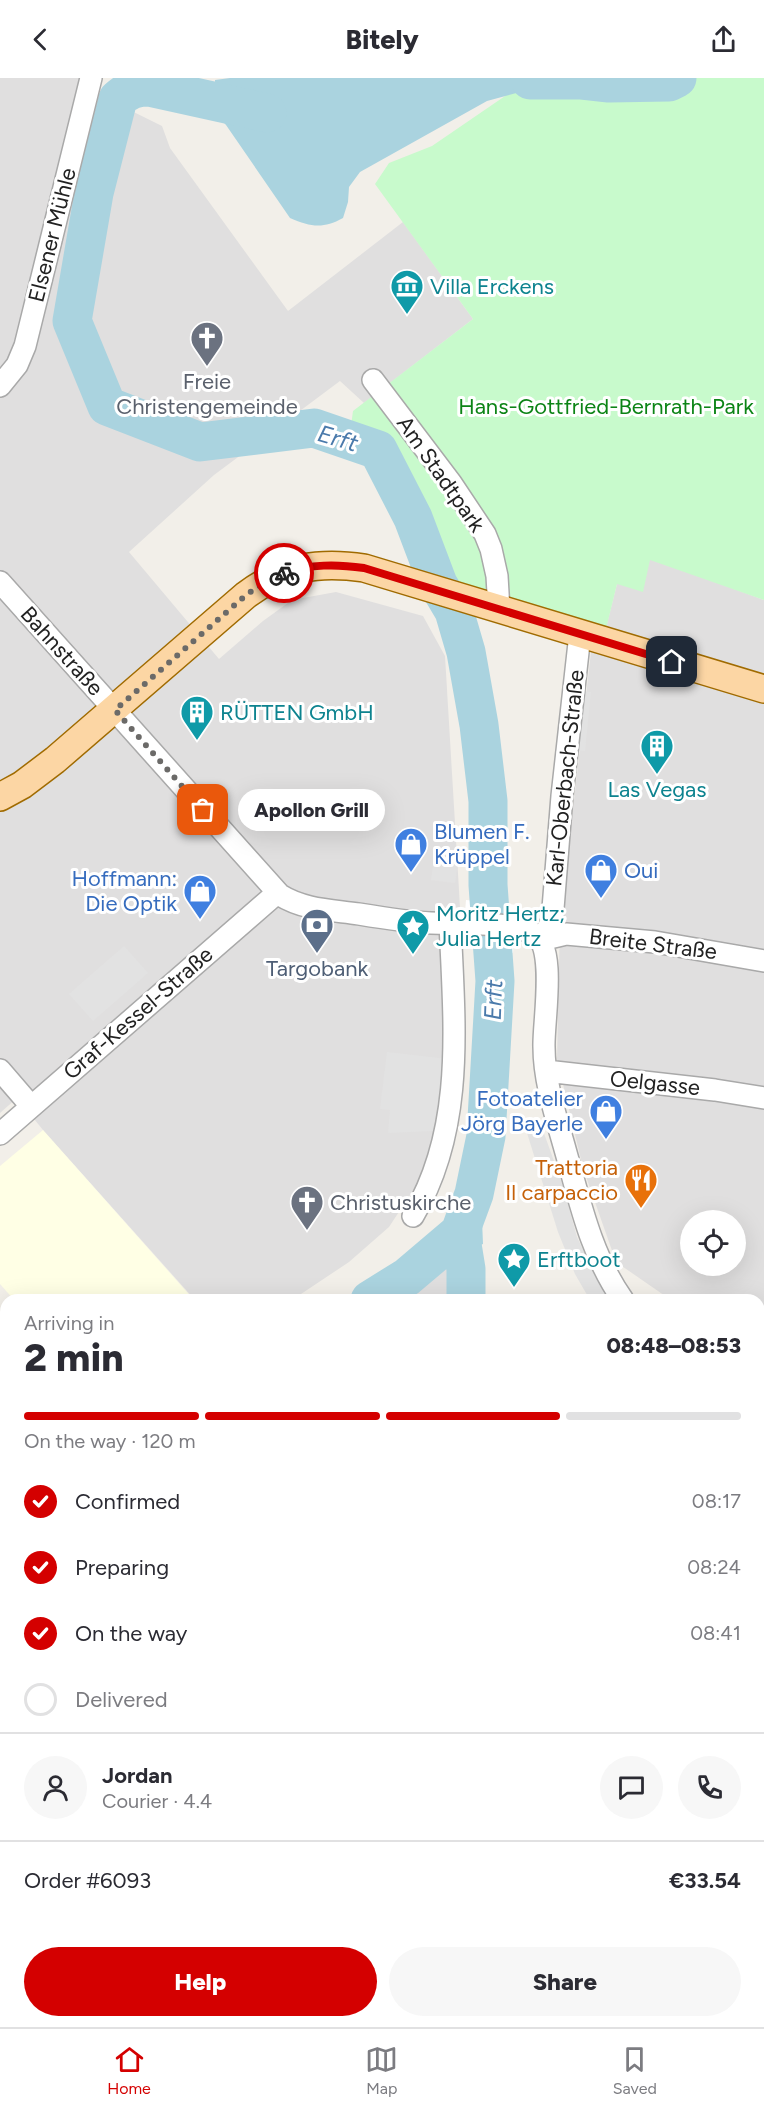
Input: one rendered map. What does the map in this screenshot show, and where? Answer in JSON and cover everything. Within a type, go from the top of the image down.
[{"type":"main road","points":[[0,797],[39,774],[258,587],[280,575],[307,567],[334,565],[364,568],[764,689]]},
{"type":"street","name":"Elsener Mühle","points":[[0,386],[17,364],[25,346],[91,78]]},
{"type":"street","name":"Am Stadtpark","points":[[373,380],[477,520],[493,555],[499,610]]},
{"type":"street","name":"Bahnstraße","points":[[0,582],[277,892],[293,902],[309,907],[407,921],[515,928],[532,933],[541,940]]},
{"type":"street","name":"Karl-Oberbach-Straße","points":[[541,940],[552,921],[562,796],[580,634]]},
{"type":"street","name":"Graf-Kessel-Straße","points":[[0,1134],[277,892]]},
{"type":"street","points":[[413,1216],[428,1191],[435,1170],[444,1141],[452,1096],[457,923]]},
{"type":"street","name":"Breite Straße","points":[[541,940],[566,934],[655,942],[764,961]]},
{"type":"street","points":[[541,940],[546,952],[547,970],[544,1042],[546,1071],[559,1128],[589,1234],[604,1270],[619,1294]]},
{"type":"street","points":[[0,1070],[31,1106]]},
{"type":"street","name":"Oelgasse","points":[[546,1071],[715,1090],[764,1098]]},
{"type":"shaded area","points":[[0,78],[82,78],[79,85],[162,126],[170,148],[288,311],[403,222],[473,319],[364,403],[340,381],[214,475],[129,552],[219,659],[263,621],[292,600],[336,592],[423,616],[445,656],[460,907],[442,909],[445,1025],[440,1122],[430,1157],[416,1186],[389,1227],[349,1262],[301,1294],[190,1294],[17,1098],[0,1113]]},
{"type":"shaded area","points":[[650,558],[764,600],[764,1294],[662,1294],[616,1262],[583,1168],[557,1059],[560,922],[591,652],[605,632],[617,584]]},
{"type":"shaded area","points":[[581,691],[591,692],[585,751],[575,750]]},
{"type":"shaded area","name":"Blumen F. Krüppel","points":[[434,859],[458,863],[455,883],[431,880]]},
{"type":"shaded area","points":[[124,946],[148,973],[93,1021],[69,994]]},
{"type":"shaded area","points":[[387,1052],[448,1059],[437,1128],[432,1131],[388,1133],[390,1110],[380,1109]]},
{"type":"shaded area","points":[[541,1125],[563,1186],[577,1237],[597,1279],[608,1294],[587,1294],[575,1274],[558,1232],[527,1133]]},
{"type":"shaded area","points":[[43,1130],[189,1294],[9,1294],[0,1284],[0,1166]]},
{"type":"shaded area","points":[[451,1261],[451,1294],[414,1294]]},
{"type":"green space","name":"Hans-Gottfried-Bernrath-Park","points":[[494,78],[764,78],[764,600],[650,560],[643,592],[617,584],[605,633],[441,585],[380,450],[349,440],[353,411],[473,319],[375,184],[389,163],[432,146],[508,94]]},
{"type":"water","points":[[230,78],[583,78],[580,97],[520,92],[487,101],[360,172],[349,187],[348,202],[343,218],[317,226],[290,218],[226,125],[215,113],[215,80]]},
{"type":"water","points":[[456,1200],[478,1202],[482,1220],[483,1244],[452,1256],[403,1294],[363,1294],[383,1281],[441,1230]]},
{"type":"pier","points":[[466,900],[517,905],[513,953],[462,948]]},
{"type":"waterway","name":"Erft","points":[[530,80],[582,80],[609,83],[669,82],[677,78]]},
{"type":"waterway","name":"Erft","points":[[267,113],[149,87],[132,90],[118,99],[94,193],[72,321],[107,406],[200,442],[314,428],[378,450],[413,518],[438,584],[454,611],[466,652],[479,725],[488,801],[488,885],[495,981],[486,1136],[474,1194],[460,1232],[407,1277],[380,1294]]},
{"type":"waterway","name":"Erft","points":[[460,1232],[466,1269],[466,1294]]},
{"type":"way so far","points":[[203,810],[115,710],[246,595],[284,573]]},
{"type":"place","name":"Villa Erckens","points":[[407,315]]},
{"type":"place","name":"Freie Christengemeinde","points":[[207,367]]},
{"type":"place","name":"RÜTTEN GmbH","points":[[197,741]]},
{"type":"place","name":"Las Vegas","points":[[657,775]]},
{"type":"place","name":"Apollon Grill","points":[[203,810]]},
{"type":"place","name":"Blumen F. Krüppel","points":[[411,873]]},
{"type":"place","name":"Oui","points":[[601,899]]},
{"type":"place","name":"Hoffmann: Die Optik","points":[[200,920]]},
{"type":"place","name":"Targobank","points":[[317,954]]},
{"type":"place","name":"Moritz Hertz; Julia Hertz","points":[[413,955]]},
{"type":"place","name":"Fotoatelier Jörg Bayerle","points":[[606,1140]]},
{"type":"place","name":"Trattoria Il carpaccio","points":[[641,1209]]},
{"type":"place","name":"Christuskirche","points":[[307,1231]]},
{"type":"place","name":"Erftboot","points":[[514,1288]]},
{"type":"route","points":[[284,573],[320,565],[364,568],[672,662]]}]
